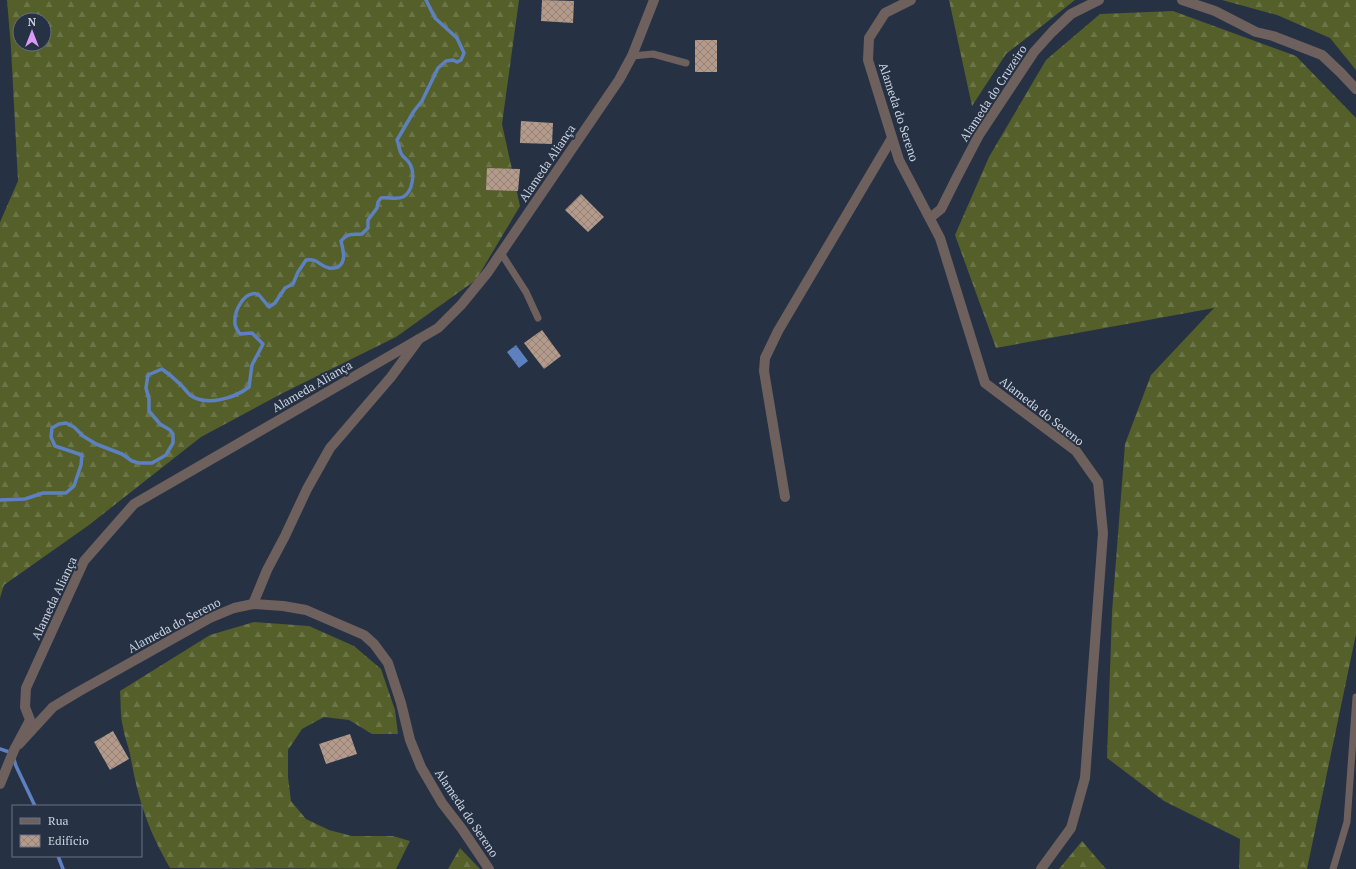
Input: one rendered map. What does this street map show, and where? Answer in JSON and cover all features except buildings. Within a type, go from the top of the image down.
[{"type":"street","name":"Alameda Aliança","points":[[1,781],[14,750],[30,720],[25,707],[26,688],[84,560],[134,504],[438,328],[449,318],[488,272],[619,80],[632,56],[654,0]]},
{"type":"street","name":"Alameda do Sereno","points":[[911,0],[885,13],[869,38],[868,60],[899,160],[940,238],[985,383],[1076,451],[1098,482],[1103,533],[1085,778],[1071,828],[1041,869]]},
{"type":"street","name":"Alameda do Cruzeiro","points":[[930,218],[941,209],[979,135],[1034,52],[1071,14],[1099,0]]},
{"type":"street","points":[[1182,0],[1215,11],[1256,32],[1273,36],[1322,55],[1341,72],[1356,89]]},
{"type":"street","points":[[785,497],[764,371],[765,358],[778,331],[892,138]]},
{"type":"street","points":[[253,604],[267,570],[307,489],[330,448],[391,377],[419,339]]},
{"type":"street","name":"Alameda do Sereno","points":[[14,750],[53,707],[210,618],[234,608],[253,604],[283,606],[306,610],[364,635],[374,644],[388,663],[401,703],[410,740],[421,767],[442,803],[462,829],[489,869]]},
{"type":"lane","points":[[632,56],[653,54],[686,63]]},
{"type":"lane","points":[[501,253],[526,292],[538,318]]},
{"type":"lane","points":[[1333,869],[1347,822],[1356,697]]},
{"type":"green space","points":[[7,0],[519,0],[502,124],[520,206],[476,280],[396,337],[281,394],[201,437],[89,525],[4,585],[0,598],[0,222],[18,181]]},
{"type":"green space","points":[[949,0],[1075,0],[1006,54],[972,106]]},
{"type":"green space","points":[[1222,0],[1356,0],[1356,70],[1330,38],[1277,15]]},
{"type":"green space","points":[[1173,11],[1296,56],[1356,118],[1356,634],[1307,869],[1239,869],[1240,839],[1164,801],[1107,758],[1112,612],[1125,444],[1151,375],[1214,308],[996,348],[955,235],[989,157],[1046,60],[1100,14]]},
{"type":"green space","points":[[254,622],[309,626],[354,646],[381,669],[395,710],[398,734],[372,734],[349,720],[324,717],[302,729],[288,750],[288,777],[291,801],[306,819],[329,830],[352,836],[393,836],[410,841],[396,869],[170,868],[149,826],[136,785],[121,714],[120,691],[210,635]]},
{"type":"green space","points":[[1082,841],[1106,869],[1059,869]]},
{"type":"green space","points":[[460,848],[480,869],[448,869]]},
{"type":"water","points":[[516,345],[528,361],[519,368],[507,352]]},
{"type":"waterway","points":[[0,500],[25,499],[43,493],[66,493],[74,486],[81,465],[82,455],[55,446],[51,437],[52,428],[59,424],[66,423],[74,427],[83,436],[96,444],[122,454],[132,461],[139,463],[152,463],[166,455],[173,443],[173,434],[170,430],[160,424],[149,411],[149,399],[146,388],[148,375],[162,369],[190,395],[197,399],[212,401],[236,395],[249,387],[252,365],[263,344],[252,333],[240,334],[236,329],[235,316],[243,300],[249,295],[256,294],[259,295],[269,307],[275,303],[285,288],[293,284],[298,272],[306,260],[316,261],[329,268],[338,267],[341,265],[343,262],[341,241],[348,235],[362,234],[368,228],[368,220],[377,208],[378,202],[381,198],[403,197],[411,187],[413,177],[412,168],[401,153],[397,140],[414,111],[422,101],[438,68],[446,61],[453,60],[457,62],[461,60],[464,53],[457,38],[435,18],[426,0]]},
{"type":"waterway","points":[[0,749],[12,753],[16,766],[35,805]]},
{"type":"waterway","points":[[58,857],[63,869]]}]
